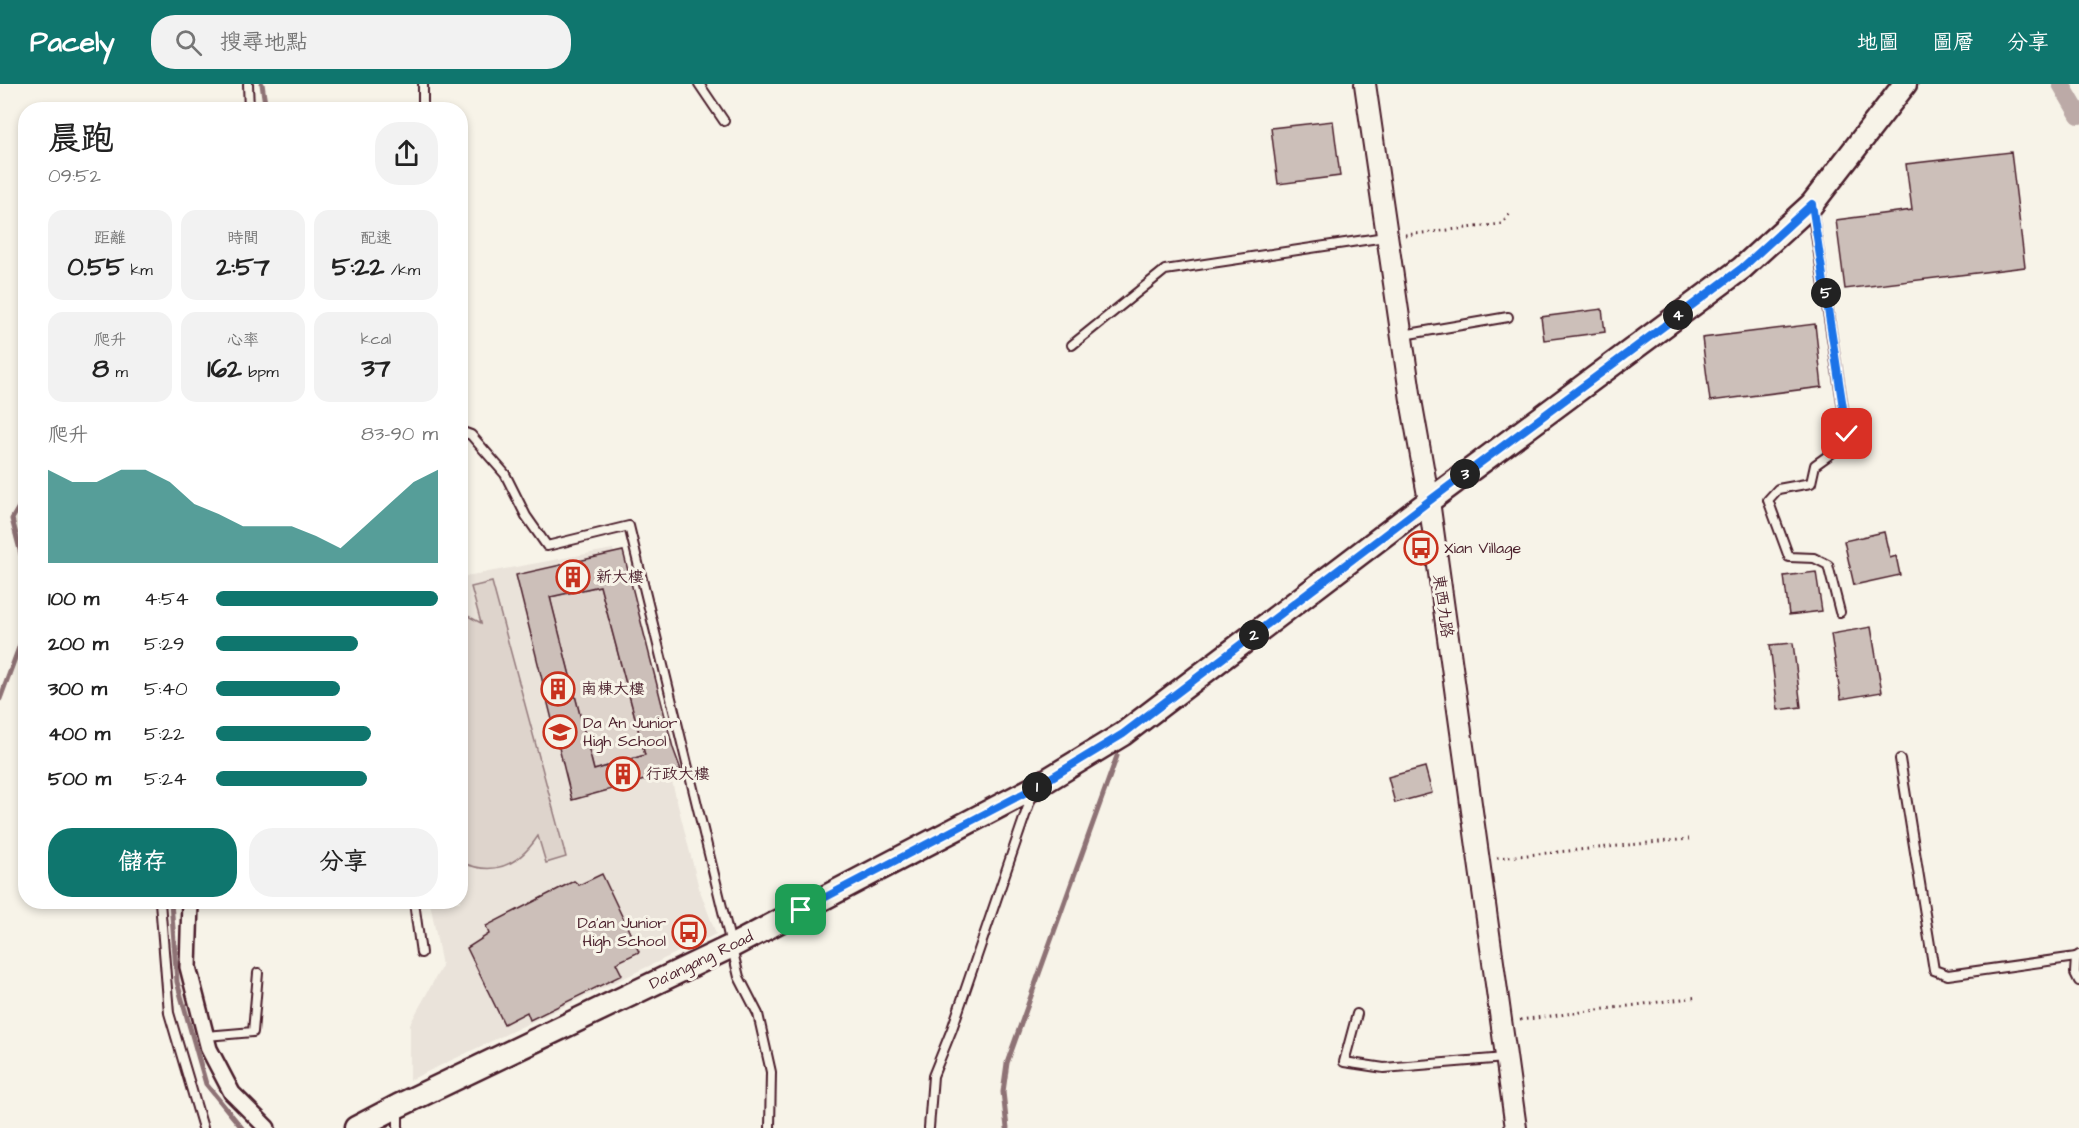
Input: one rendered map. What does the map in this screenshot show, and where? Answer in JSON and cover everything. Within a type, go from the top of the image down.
[{"type":"main road","name":"Da’angang Road","points":[[356,1128],[732,946],[1034,788],[1123,734],[1429,501],[1742,268],[1812,204],[1905,84]]},
{"type":"street","name":"東西九路","points":[[1365,84],[1411,400],[1429,501],[1516,1128]]},
{"type":"street","points":[[190,909],[188,967],[209,1049],[232,1092],[267,1128]]},
{"type":"lane","points":[[248,84],[249,102]]},
{"type":"lane","points":[[423,84],[423,102]]},
{"type":"lane","points":[[699,84],[724,121]]},
{"type":"lane","points":[[1812,204],[1847,434],[1843,444],[1815,465],[1811,483],[1778,489],[1768,500],[1789,557],[1814,558],[1828,565],[1840,612]]},
{"type":"lane","points":[[1072,345],[1165,270],[1387,237]]},
{"type":"lane","points":[[1403,335],[1508,317]]},
{"type":"lane","points":[[468,434],[505,474],[526,516],[547,546],[629,526],[739,977],[758,1014],[771,1072],[770,1128]]},
{"type":"lane","points":[[1900,759],[1934,970],[1948,975],[2078,956],[2075,973],[2079,981]]},
{"type":"lane","points":[[929,1128],[933,1076],[952,1029],[1034,788]]},
{"type":"lane","points":[[161,909],[169,1013],[203,1128]]},
{"type":"lane","points":[[415,909],[422,953]]},
{"type":"lane","points":[[206,1036],[254,1032],[258,972]]},
{"type":"lane","points":[[1357,1014],[1344,1062],[1384,1068],[1505,1058]]},
{"type":"lane","points":[[398,1106],[398,1128]]},
{"type":"path","points":[[1387,237],[1502,224],[1511,212]]},
{"type":"path","points":[[1478,860],[1689,839]]},
{"type":"path","points":[[1500,1023],[1698,997]]},
{"type":"shaded area","name":"Da An Junior High School","points":[[613,549],[699,888],[716,934],[410,1080],[410,1024],[442,966],[431,909],[468,909],[468,576]]},
{"type":"shaded area","points":[[492,582],[566,857],[546,863],[538,836],[523,854],[505,866],[484,868],[468,864],[468,616],[481,623],[471,587]]},
{"type":"shaded area","points":[[600,586],[645,755],[594,770],[551,597]]},
{"type":"building","points":[[1333,121],[1340,176],[1278,184],[1271,128]]},
{"type":"building","points":[[2011,152],[2025,267],[1845,289],[1836,220],[1912,210],[1906,164]]},
{"type":"building","points":[[1602,309],[1605,332],[1544,340],[1541,317]]},
{"type":"building","points":[[1815,324],[1822,387],[1710,401],[1702,338]]},
{"type":"building","points":[[1884,532],[1890,558],[1896,556],[1900,575],[1854,585],[1844,541]]},
{"type":"building","points":[[623,551],[673,748],[681,770],[572,800],[516,575]],"holes":[[[600,586],[645,755],[594,770],[550,597]]]},
{"type":"building","points":[[1816,572],[1822,611],[1789,615],[1784,576]]},
{"type":"building","points":[[1871,627],[1882,692],[1841,699],[1831,634]]},
{"type":"building","points":[[1793,643],[1801,707],[1778,710],[1770,645]]},
{"type":"building","points":[[1425,767],[1432,793],[1395,803],[1388,777]]},
{"type":"building","points":[[602,874],[639,952],[616,963],[622,975],[530,1020],[527,1012],[504,1024],[467,948],[489,934],[486,926],[574,881],[579,885]]},
{"type":"waterway","points":[[262,84],[265,102]]},
{"type":"waterway","points":[[2061,84],[2079,115]]},
{"type":"waterway","points":[[18,509],[12,519],[18,542]]},
{"type":"waterway","points":[[0,699],[18,650]]},
{"type":"waterway","points":[[1007,1128],[1003,1092],[1007,1063],[1117,756]]},
{"type":"waterway","points":[[172,909],[177,982],[206,1084],[242,1128]]},
{"type":"place","name":"Xian Village","points":[[1421,548]]},
{"type":"place","name":"新大樓","points":[[573,577]]},
{"type":"place","name":"南棟大樓","points":[[558,689]]},
{"type":"place","name":"Da An Junior High School","points":[[560,732]]},
{"type":"place","name":"行政大樓","points":[[623,774]]},
{"type":"place","name":"Da'an Junior High School","points":[[689,932]]},
{"type":"route","points":[[801,910],[1034,788],[1123,734],[1429,501],[1742,268],[1812,204],[1847,434]]}]
